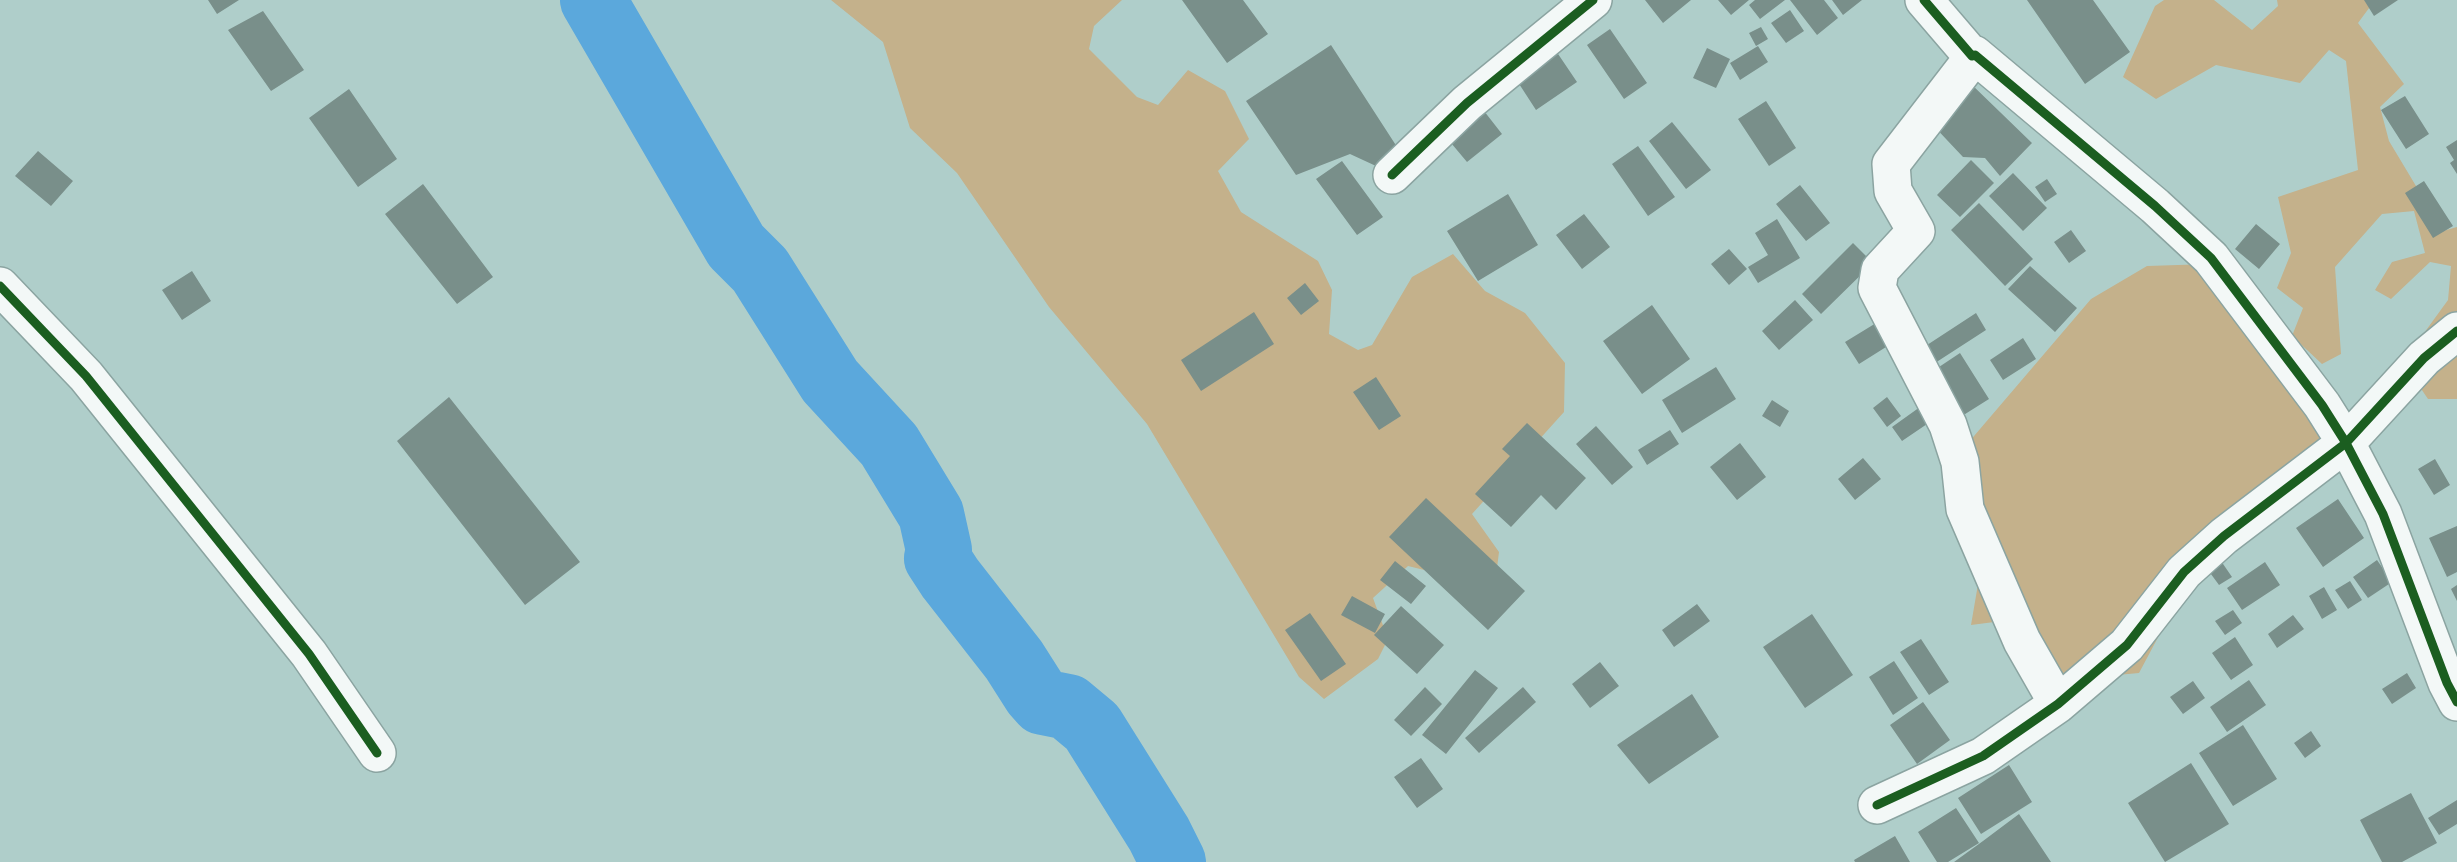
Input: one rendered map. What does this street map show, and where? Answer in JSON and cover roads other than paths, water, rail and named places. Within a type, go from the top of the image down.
[{"type":"street","points":[[1392,175],[1467,103],[1592,0]]},
{"type":"street","points":[[1924,0],[1972,57],[1975,55],[2155,206],[2211,258],[2322,405],[2346,443],[2383,514],[2457,702]]},
{"type":"street","points":[[1975,55],[1891,164],[1893,191],[1916,231],[1880,270],[1877,288],[1948,425],[1960,462],[1965,509],[2022,641],[2058,704]]},
{"type":"street","points":[[0,286],[86,376],[309,654],[377,753]]},
{"type":"street","points":[[1877,806],[1983,756],[2058,704],[2127,645],[2194,563],[2224,536],[2346,443],[2424,358],[2457,331]]},
{"type":"waterway","points":[[593,0],[736,246],[760,270],[830,381],[889,445],[931,514],[939,550],[937,558],[950,578],[1043,702],[1068,707],[1092,727],[1159,834],[1173,862]]}]
